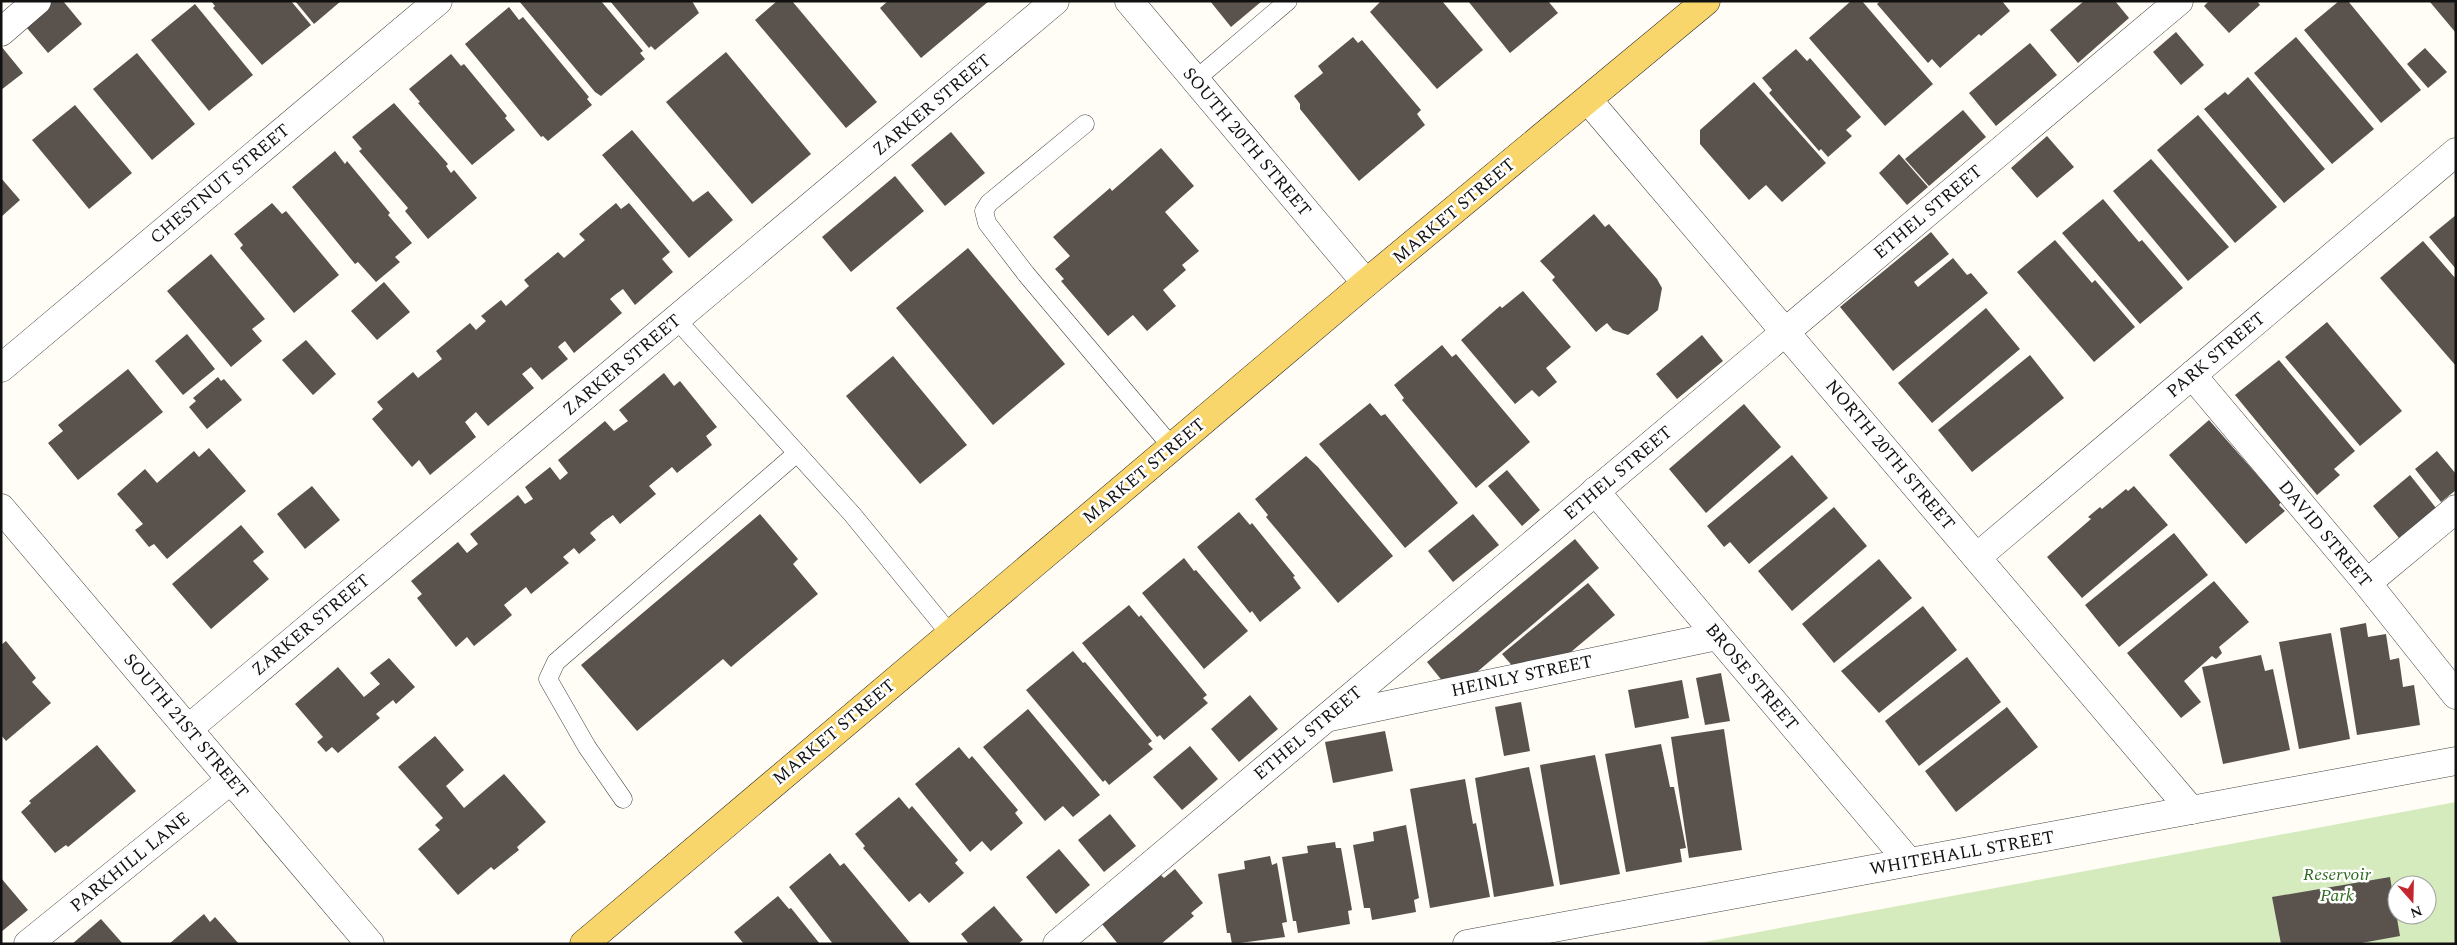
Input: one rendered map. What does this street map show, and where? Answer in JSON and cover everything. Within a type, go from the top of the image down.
[{"type":"main road","name":"MARKET STREET","points":[[584,944],[1366,284],[1706,1]]},
{"type":"street","points":[[1,32],[36,1]]},
{"type":"street","name":"CHESTNUT STREET","points":[[1,368],[438,1]]},
{"type":"street","name":"ZARKER STREET","points":[[188,729],[1056,1]]},
{"type":"street","name":"SOUTH 20TH STREET","points":[[1129,1],[1366,284]]},
{"type":"street","name":"ETHEL STREET","points":[[1057,944],[2179,1]]},
{"type":"street","name":"NORTH 20TH STREET","points":[[1588,100],[2191,810]]},
{"type":"street","name":"PARK STREET","points":[[1977,557],[2456,152]]},
{"type":"street","name":"DAVID STREET","points":[[2192,375],[2367,583],[2456,695]]},
{"type":"street","name":"BROSE STREET","points":[[1596,492],[1909,862]]},
{"type":"street","name":"SOUTH 21ST STREET","points":[[1,508],[370,944]]},
{"type":"street","points":[[2367,583],[2456,509]]},
{"type":"street","name":"HEINLY STREET","points":[[1326,717],[1717,636]]},
{"type":"street","name":"WHITEHALL STREET","points":[[1467,944],[2456,761]]},
{"type":"street","name":"PARKHILL LANE","points":[[28,944],[231,780]]},
{"type":"lane","points":[[1195,80],[1288,1]]},
{"type":"lane","points":[[1085,124],[989,203],[984,211],[987,223],[1026,274],[1172,448]]},
{"type":"lane","points":[[676,319],[852,514],[950,634]]},
{"type":"lane","points":[[623,799],[587,747],[548,679],[556,662],[797,453]]},
{"type":"green space","name":"Reservoir Park","points":[[2456,802],[2456,944],[1694,944]]},
{"type":"building","points":[[45,1],[63,1],[82,24],[48,53],[21,21]]},
{"type":"building","points":[[211,1],[291,1],[311,25],[262,65],[213,8],[215,6]]},
{"type":"building","points":[[295,1],[341,1],[314,24]]},
{"type":"building","points":[[519,1],[601,1],[643,51],[640,53],[645,59],[601,96],[595,92]]},
{"type":"building","points":[[610,1],[692,1],[699,13],[655,50],[651,46],[649,48]]},
{"type":"building","points":[[777,1],[792,1],[877,102],[846,128],[755,20]]},
{"type":"building","points":[[888,1],[989,1],[921,58],[880,8]]},
{"type":"building","points":[[1210,1],[1262,1],[1231,27]]},
{"type":"building","points":[[1381,1],[1442,1],[1483,50],[1437,89],[1370,12]]},
{"type":"building","points":[[1468,1],[1548,1],[1558,13],[1510,53]]},
{"type":"building","points":[[1851,1],[1862,1],[1933,84],[1885,126],[1809,38]]},
{"type":"building","points":[[1880,1],[2002,1],[2010,11],[1981,36],[1979,34],[1940,68],[1932,59],[1928,63],[1877,4]]},
{"type":"building","points":[[2084,1],[2115,1],[2129,18],[2078,63],[2050,30]]},
{"type":"building","points":[[2209,1],[2257,1],[2260,5],[2229,33],[2204,6]]},
{"type":"building","points":[[2339,1],[2348,1],[2421,90],[2381,123],[2304,30]]},
{"type":"building","points":[[2456,1],[2456,33],[2430,2]]},
{"type":"building","points":[[195,4],[253,75],[209,111],[151,40]]},
{"type":"building","points":[[509,7],[519,20],[523,17],[589,97],[587,99],[592,105],[548,141],[543,136],[541,137],[465,44]]},
{"type":"building","points":[[2176,32],[2204,65],[2181,85],[2153,52]]},
{"type":"building","points":[[1353,37],[1358,43],[1362,40],[1421,110],[1417,114],[1425,125],[1359,181],[1300,109],[1300,104],[1294,96],[1323,73],[1318,66]]},
{"type":"building","points":[[2296,37],[2374,129],[2332,164],[2254,73]]},
{"type":"building","points":[[2030,43],[2057,75],[1996,126],[1969,93]]},
{"type":"building","points":[[1,46],[23,73],[1,90]]},
{"type":"building","points":[[2425,48],[2447,72],[2428,88],[2407,64]]},
{"type":"building","points":[[1796,49],[1807,61],[1810,58],[1861,117],[1846,130],[1852,136],[1828,157],[1821,149],[1819,151],[1769,93],[1772,90],[1762,78]]},
{"type":"building","points":[[726,52],[811,154],[752,204],[666,102]]},
{"type":"building","points":[[137,53],[195,124],[152,160],[93,89]]},
{"type":"building","points":[[451,54],[461,66],[464,64],[507,116],[505,118],[515,130],[472,165],[418,103],[420,102],[409,89]]},
{"type":"building","points":[[2248,77],[2325,169],[2284,203],[2204,109],[2225,92],[2228,95]]},
{"type":"building","points":[[1754,82],[1826,163],[1782,202],[1766,185],[1749,200],[1700,144],[1700,130]]},
{"type":"building","points":[[394,103],[448,164],[446,166],[451,173],[454,170],[477,198],[428,239],[405,211],[408,208],[359,151],[362,149],[352,137]]},
{"type":"building","points":[[75,105],[132,173],[89,209],[32,140]]},
{"type":"building","points":[[1963,110],[1986,137],[1929,186],[1905,159]]},
{"type":"building","points":[[2198,115],[2277,207],[2235,243],[2157,150]]},
{"type":"building","points":[[632,130],[693,202],[708,191],[733,220],[689,258],[602,155]]},
{"type":"building","points":[[951,132],[985,173],[945,206],[911,165]]},
{"type":"building","points":[[2047,136],[2074,167],[2037,198],[2011,168]]},
{"type":"building","points":[[1161,148],[1194,186],[1165,212],[1199,251],[1182,265],[1186,270],[1163,290],[1176,306],[1147,331],[1133,315],[1108,336],[1061,281],[1064,279],[1055,269],[1070,256],[1053,237],[1110,188],[1112,191]]},
{"type":"building","points":[[335,151],[345,164],[347,161],[412,243],[395,257],[400,262],[376,282],[358,262],[355,264],[292,187]]},
{"type":"building","points":[[1899,154],[1928,187],[1907,205],[1879,173]]},
{"type":"building","points":[[2151,159],[2229,247],[2188,281],[2113,191]]},
{"type":"building","points":[[895,176],[924,211],[851,272],[822,237]]},
{"type":"building","points":[[1,178],[20,200],[1,217]]},
{"type":"building","points":[[2103,199],[2139,242],[2142,240],[2183,288],[2140,324],[2062,233]]},
{"type":"building","points":[[272,203],[282,214],[286,211],[339,275],[294,313],[240,248],[243,245],[234,234]]},
{"type":"building","points":[[616,203],[621,209],[629,203],[670,252],[662,259],[673,272],[635,305],[623,289],[610,299],[622,313],[574,353],[565,341],[560,345],[558,347],[568,359],[542,380],[531,367],[522,374],[534,388],[488,426],[476,412],[465,422],[476,437],[430,475],[419,460],[412,467],[372,419],[383,409],[377,402],[413,372],[418,378],[442,359],[436,351],[470,323],[476,330],[486,321],[481,316],[501,300],[506,306],[529,286],[524,280],[558,252],[564,258],[585,240],[579,234]]},
{"type":"building","points":[[1594,214],[1605,227],[1609,224],[1657,279],[1662,288],[1658,310],[1628,335],[1613,330],[1607,323],[1596,332],[1552,280],[1555,277],[1540,261]]},
{"type":"building","points":[[2456,215],[2456,269],[2429,237]]},
{"type":"building","points":[[1931,232],[1949,254],[1914,282],[1918,287],[1953,258],[1967,275],[1971,273],[1988,293],[1893,371],[1840,307]]},
{"type":"building","points":[[2055,240],[2092,283],[2095,280],[2135,327],[2094,362],[2017,272]]},
{"type":"building","points":[[2423,241],[2456,279],[2456,366],[2380,278]]},
{"type":"building","points":[[968,248],[1065,364],[993,425],[896,308]]},
{"type":"building","points":[[211,254],[265,319],[252,329],[262,341],[231,367],[167,291]]},
{"type":"building","points":[[384,282],[410,312],[377,340],[351,311]]},
{"type":"building","points":[[1523,291],[1571,347],[1546,368],[1557,382],[1539,397],[1532,390],[1515,404],[1461,340],[1500,306],[1502,308]]},
{"type":"building","points":[[1986,308],[2020,349],[1932,423],[1898,383]]},
{"type":"building","points":[[2327,322],[2402,411],[2360,446],[2285,357]]},
{"type":"building","points":[[187,334],[215,369],[183,395],[155,361]]},
{"type":"building","points":[[1702,335],[1723,361],[1677,399],[1656,374]]},
{"type":"building","points":[[306,340],[336,374],[313,395],[282,360]]},
{"type":"building","points":[[1442,345],[1452,357],[1456,354],[1530,442],[1476,488],[1402,400],[1404,398],[1394,385]]},
{"type":"building","points":[[2030,355],[2064,398],[1972,472],[1938,430]]},
{"type":"building","points":[[893,356],[967,445],[920,484],[846,396]]},
{"type":"building","points":[[2279,360],[2355,451],[2334,469],[2340,475],[2317,495],[2235,395]]},
{"type":"building","points":[[128,369],[163,412],[78,480],[48,443],[63,431],[58,425]]},
{"type":"building","points":[[664,373],[674,386],[680,381],[717,427],[706,436],[712,445],[677,473],[672,467],[649,486],[656,494],[620,524],[613,515],[603,522],[590,533],[596,540],[579,554],[574,548],[563,557],[569,563],[531,594],[526,587],[504,605],[512,615],[474,646],[467,637],[456,647],[417,598],[422,594],[411,581],[458,542],[467,553],[478,544],[470,534],[518,495],[525,504],[533,499],[525,487],[550,467],[560,480],[568,473],[558,460],[605,421],[614,431],[628,421],[619,410]]},
{"type":"building","points":[[218,377],[221,381],[224,379],[242,400],[207,429],[189,407],[196,401],[193,398]]},
{"type":"building","points":[[1370,403],[1381,416],[1385,414],[1458,503],[1405,548],[1319,444]]},
{"type":"building","points":[[1744,404],[1781,447],[1706,513],[1669,469]]},
{"type":"building","points":[[2209,420],[2281,502],[2279,505],[2285,511],[2246,544],[2169,455]]},
{"type":"building","points":[[209,448],[246,491],[167,559],[154,544],[149,547],[135,530],[143,524],[117,494],[145,469],[157,483],[194,451],[199,457]]},
{"type":"building","points":[[2437,451],[2456,474],[2456,490],[2441,502],[2415,469]]},
{"type":"building","points":[[1792,455],[1828,498],[1749,564],[1730,542],[1724,547],[1707,526]]},
{"type":"building","points":[[1306,456],[1318,467],[1393,556],[1338,603],[1266,517],[1268,515],[1255,499]]},
{"type":"building","points":[[1507,470],[1540,510],[1522,526],[1488,486]]},
{"type":"building","points":[[2410,475],[2436,508],[2399,538],[2373,506]]},
{"type":"building","points":[[312,486],[340,520],[305,549],[277,514]]},
{"type":"building","points":[[2134,486],[2168,525],[2082,598],[2047,557],[2091,519],[2088,517],[2100,507],[2102,509],[2126,489],[2128,491]]},
{"type":"building","points":[[1834,507],[1867,546],[1792,611],[1758,571]]},
{"type":"building","points":[[1239,512],[1250,525],[1252,523],[1295,576],[1293,577],[1301,588],[1260,622],[1252,611],[1250,613],[1197,547]]},
{"type":"building","points":[[760,514],[798,559],[793,564],[818,594],[731,667],[723,659],[637,731],[581,665]]},
{"type":"building","points":[[1473,514],[1499,545],[1453,582],[1428,551]]},
{"type":"building","points":[[241,525],[264,552],[253,561],[269,579],[211,629],[172,584]]},
{"type":"building","points":[[2174,533],[2208,575],[2119,647],[2085,605]]},
{"type":"building","points":[[1575,539],[1599,568],[1470,678],[1444,683],[1427,662]]},
{"type":"building","points":[[1184,558],[1248,631],[1204,669],[1142,593]]},
{"type":"building","points":[[1879,559],[1912,598],[1834,663],[1802,624]]},
{"type":"building","points":[[2214,581],[2249,622],[2219,647],[2222,653],[2216,659],[2212,656],[2184,681],[2201,702],[2181,718],[2127,653]]},
{"type":"building","points":[[1588,583],[1615,615],[1559,662],[1515,669],[1502,654]]},
{"type":"building","points":[[1129,605],[1139,617],[1141,615],[1207,695],[1203,698],[1208,703],[1164,740],[1160,735],[1157,737],[1082,643]]},
{"type":"building","points":[[1923,606],[1957,650],[1879,713],[1841,671]]},
{"type":"building","points":[[2366,623],[2368,637],[2386,634],[2390,660],[2399,658],[2403,687],[2414,685],[2420,725],[2357,735],[2340,628]]},
{"type":"building","points":[[2331,633],[2350,739],[2299,749],[2279,642]]},
{"type":"building","points":[[6,641],[36,678],[32,682],[51,703],[6,741],[1,735],[1,645]]},
{"type":"building","points":[[1073,651],[1083,663],[1085,662],[1152,741],[1148,744],[1153,749],[1109,785],[1105,780],[1103,782],[1026,690]]},
{"type":"building","points":[[2261,655],[2265,671],[2273,669],[2290,750],[2223,764],[2202,667]]},
{"type":"building","points":[[1967,657],[2001,702],[1919,766],[1885,721]]},
{"type":"building","points":[[389,658],[415,687],[396,704],[393,700],[376,714],[380,718],[338,753],[332,747],[326,752],[317,742],[323,737],[295,704],[338,667],[364,697],[380,684],[370,673]]},
{"type":"building","points":[[1721,673],[1730,721],[1705,725],[1696,678]]},
{"type":"building","points":[[1682,680],[1689,718],[1635,728],[1628,690]]},
{"type":"building","points":[[1250,695],[1278,729],[1239,762],[1211,729]]},
{"type":"building","points":[[1521,702],[1530,751],[1504,756],[1495,707]]},
{"type":"building","points":[[2007,707],[2038,747],[1956,812],[1925,771]]},
{"type":"building","points":[[1028,709],[1100,795],[1073,817],[1063,806],[1045,821],[983,747]]},
{"type":"building","points":[[1724,729],[1742,850],[1689,858],[1671,737]]},
{"type":"building","points":[[1385,731],[1393,771],[1333,783],[1325,742]]},
{"type":"building","points":[[435,736],[464,770],[446,786],[464,808],[504,774],[546,822],[517,847],[519,850],[494,870],[491,867],[458,895],[418,849],[440,830],[435,825],[443,818],[398,767]]},
{"type":"building","points":[[1661,744],[1670,787],[1674,787],[1686,848],[1680,849],[1682,862],[1626,872],[1605,754]]},
{"type":"building","points":[[97,745],[136,791],[68,847],[66,845],[55,853],[21,812],[31,803],[29,801]]},
{"type":"building","points":[[1190,746],[1218,779],[1182,810],[1153,777]]},
{"type":"building","points":[[959,747],[969,759],[972,756],[1018,810],[1015,813],[1023,823],[991,851],[982,841],[970,852],[915,784]]},
{"type":"building","points":[[1595,755],[1620,874],[1560,885],[1540,765]]},
{"type":"building","points":[[1529,767],[1554,886],[1494,897],[1475,778]]},
{"type":"building","points":[[1465,779],[1473,824],[1476,823],[1490,897],[1430,908],[1410,789]]},
{"type":"building","points":[[899,797],[909,809],[912,806],[958,860],[955,863],[964,873],[929,903],[920,893],[909,902],[863,848],[865,846],[855,834]]},
{"type":"building","points":[[1110,814],[1136,846],[1104,872],[1078,840]]},
{"type":"building","points":[[1406,825],[1419,898],[1414,900],[1416,912],[1372,920],[1370,908],[1364,908],[1353,845],[1374,841],[1373,832]]},
{"type":"building","points":[[1335,842],[1336,848],[1341,848],[1352,910],[1348,911],[1350,924],[1298,933],[1296,921],[1293,921],[1282,857],[1308,853],[1307,846]]},
{"type":"building","points":[[1059,849],[1090,885],[1056,914],[1026,877]]},
{"type":"building","points":[[830,853],[840,866],[844,863],[911,944],[833,944],[789,887]]},
{"type":"building","points":[[1270,856],[1272,865],[1277,863],[1287,922],[1282,923],[1285,937],[1232,944],[1230,933],[1227,933],[1218,874],[1245,869],[1244,861]]},
{"type":"building","points":[[1175,869],[1203,903],[1191,913],[1194,916],[1161,944],[1118,944],[1102,924],[1159,873],[1164,878]]},
{"type":"building","points":[[1,878],[28,910],[1,932]]},
{"type":"building","points":[[2387,878],[2387,925],[2398,925],[2400,936],[2356,944],[2281,944],[2272,897]]},
{"type":"building","points":[[778,896],[789,909],[791,908],[820,944],[744,944],[734,932]]},
{"type":"building","points":[[994,906],[1023,940],[1018,944],[969,944],[961,934]]},
{"type":"building","points":[[204,914],[210,922],[215,917],[239,944],[169,944]]},
{"type":"building","points":[[101,919],[123,944],[72,944]]}]
